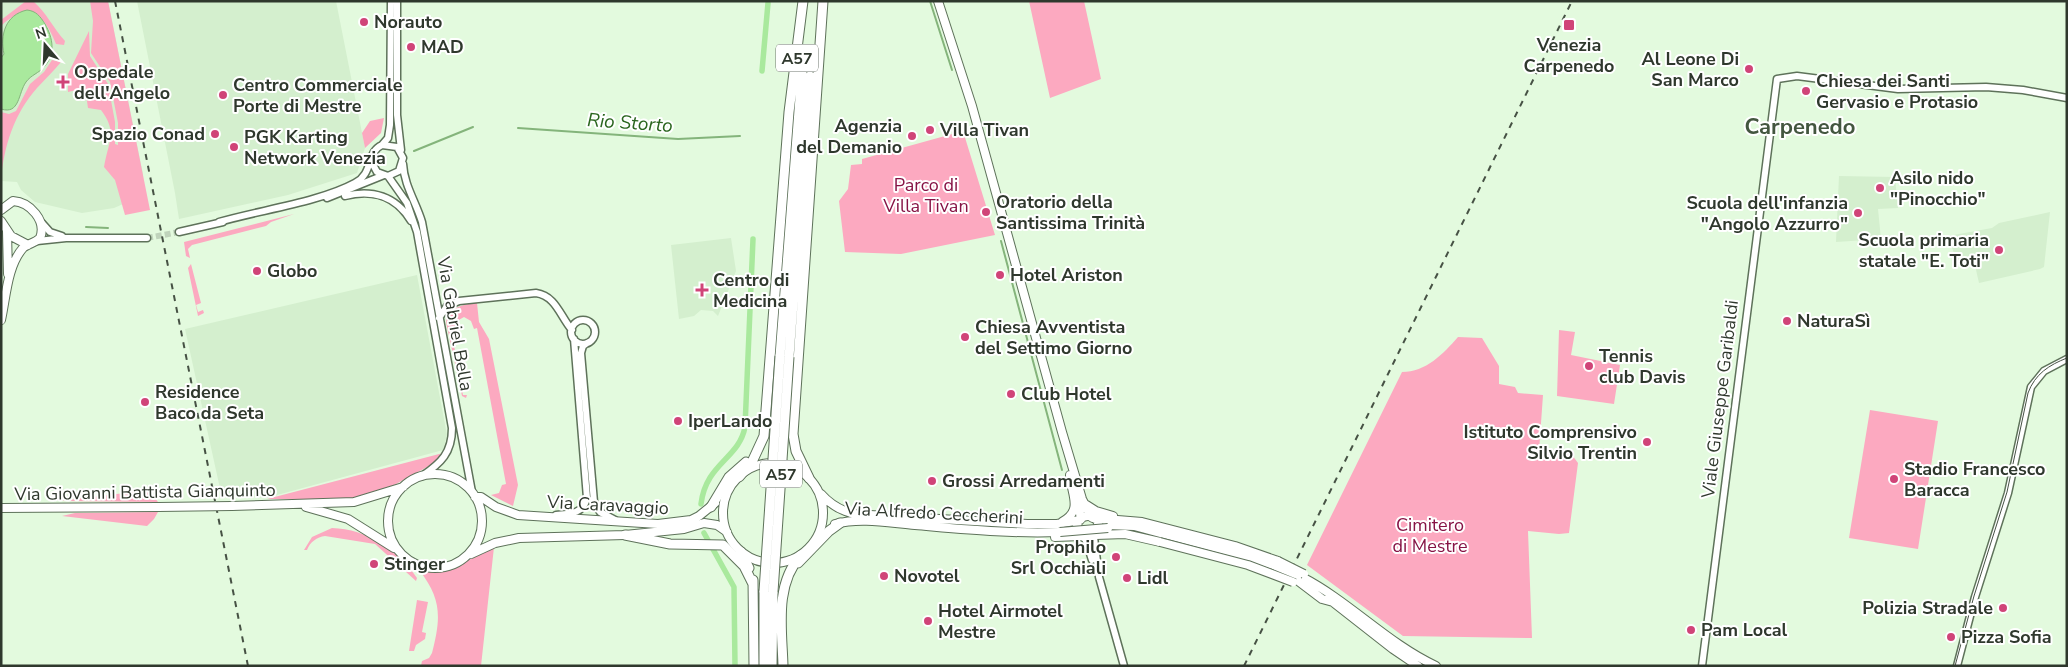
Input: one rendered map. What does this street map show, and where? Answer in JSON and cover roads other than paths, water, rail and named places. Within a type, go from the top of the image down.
[{"type":"highway","name":"A57","points":[[803,1],[803,115]]},
{"type":"highway","name":"A57","points":[[764,666],[803,115],[808,1]]},
{"type":"highway","name":"A57","points":[[809,478],[796,451],[794,434],[800,158],[803,115],[818,1]]},
{"type":"highway","name":"A57","points":[[803,115],[816,84],[823,1]]},
{"type":"highway","name":"A57","points":[[739,477],[757,452],[764,436],[800,158]]},
{"type":"highway","name":"A57","points":[[711,507],[729,477],[757,452]]},
{"type":"highway","points":[[784,587],[798,564],[828,531],[840,523]]},
{"type":"highway","points":[[625,535],[670,544],[704,544],[726,548],[744,566],[753,584]]},
{"type":"highway","points":[[741,552],[750,571],[753,584],[754,666]]},
{"type":"highway","points":[[782,666],[784,587],[789,572],[800,555]]},
{"type":"highway","name":"A57","points":[[769,592],[772,666]]},
{"type":"main road","points":[[938,1],[977,122],[1062,432],[1084,503],[1099,526],[1095,536]]},
{"type":"main road","points":[[1,320],[8,281],[15,262],[24,247],[32,243],[42,233],[42,223],[24,203],[13,201],[2,209]]},
{"type":"main road","points":[[3,225],[16,240],[32,243]]},
{"type":"main road","points":[[3,225],[8,281]]},
{"type":"main road","points":[[1062,432],[1062,442],[1081,519],[1077,528],[1083,537]]},
{"type":"main road","points":[[773,463],[793,467],[809,478],[817,488],[822,502],[823,517],[814,542],[800,555],[786,562],[770,563],[755,560],[741,552],[727,532],[723,509],[730,488],[739,477],[753,468],[773,463]]},
{"type":"main road","points":[[436,474],[449,476],[462,482],[474,494],[482,517],[481,532],[476,545],[467,556],[449,566],[429,568],[410,562],[399,552],[390,537],[388,519],[392,502],[402,487],[422,476],[436,474]]},
{"type":"main road","points":[[1059,528],[1075,511],[1076,502],[1070,475]]},
{"type":"main road","name":"Via Giovanni Battista Gianquinto","points":[[1,508],[289,505],[354,502],[402,487]]},
{"type":"main road","name":"Via Caravaggio","points":[[474,494],[511,513],[658,524],[681,523],[699,516],[730,488]]},
{"type":"main road","name":"Via Alfredo Ceccherini","points":[[817,488],[835,507],[858,518]]},
{"type":"main road","points":[[1084,503],[1096,511],[1235,546],[1276,565],[1301,580],[1322,599],[1332,602],[1405,649],[1436,666]]},
{"type":"main road","name":"Via Giovanni Battista Gianquinto","points":[[289,505],[318,509],[348,519],[399,552]]},
{"type":"main road","points":[[858,518],[923,516],[1059,528],[1107,525],[1134,526],[1247,556],[1304,574],[1327,590],[1418,666]]},
{"type":"main road","points":[[1059,528],[1081,519],[1092,517],[1125,519]]},
{"type":"main road","points":[[858,518],[909,529],[1029,538],[1125,534],[1301,580]]},
{"type":"main road","name":"Via Alfredo Ceccherini","points":[[814,542],[827,528],[858,518],[993,528],[1059,528]]},
{"type":"main road","name":"Via Caravaggio","points":[[467,556],[481,548],[510,539],[625,535],[684,529],[704,523],[717,525],[727,532]]},
{"type":"main road","points":[[1276,565],[1293,577],[1327,590]]},
{"type":"street","points":[[179,232],[315,198],[349,186],[364,177],[374,151],[387,141],[390,130],[391,1]]},
{"type":"street","points":[[220,222],[327,198],[399,171],[403,164],[397,120],[397,1]]},
{"type":"street","name":"Viale Giuseppe Garibaldi","points":[[1702,666],[1768,137],[1777,79],[1797,76],[1898,89],[1986,87],[2023,90],[2067,98]]},
{"type":"street","points":[[382,145],[391,144],[401,151]]},
{"type":"street","points":[[371,161],[377,172],[386,176]]},
{"type":"street","name":"Via Gabriel Bella","points":[[403,164],[404,178],[417,205],[422,222],[434,294],[474,494]]},
{"type":"street","name":"Via Gabriel Bella","points":[[386,176],[407,203],[416,228],[452,428],[451,443],[443,460],[422,476]]},
{"type":"street","name":"Via Gabriel Bella","points":[[327,198],[335,200],[369,193],[380,195],[396,203],[416,228]]},
{"type":"street","points":[[42,223],[50,232],[66,238]]},
{"type":"street","points":[[32,243],[66,238],[148,238]]},
{"type":"street","points":[[434,294],[439,300],[450,303],[474,298],[545,295],[556,305],[562,319],[572,330],[587,500],[583,507],[572,514],[534,516]]},
{"type":"street","points":[[439,320],[443,311],[450,303]]},
{"type":"street","points":[[562,319],[571,322],[588,321],[594,326],[594,337],[583,346],[582,353],[594,502],[603,515],[622,522]]},
{"type":"street","points":[[572,330],[578,322]]},
{"type":"street","points":[[574,340],[580,343],[588,343]]},
{"type":"street","points":[[1957,666],[1975,597],[2008,493],[2031,387],[2044,371],[2067,359]]},
{"type":"street","points":[[1095,536],[1100,577]]},
{"type":"street","points":[[1083,537],[1100,577],[1124,666]]},
{"type":"waterway","points":[[930,1],[952,70]]},
{"type":"waterway","points":[[762,71],[768,3]]},
{"type":"waterway","name":"Rio Storto","points":[[414,151],[473,127]]},
{"type":"waterway","name":"Rio Storto","points":[[518,128],[678,139],[740,136]]},
{"type":"waterway","name":"Rio Storto","points":[[86,227],[108,228]]},
{"type":"waterway","points":[[701,504],[709,479],[736,447],[742,438],[745,427],[753,239]]},
{"type":"waterway","points":[[1001,241],[1062,470]]},
{"type":"waterway","points":[[704,533],[734,587],[735,666]]},
{"type":"tunnel","points":[[147,238],[179,232]]},
{"type":"tram line","points":[[1955,666],[1974,596],[2007,492],[2028,393],[2035,380],[2043,371],[2067,358]]},
{"type":"railway","points":[[115,1],[248,666]]},
{"type":"railway","points":[[1244,666],[1572,1]]},
{"type":"place","name":"Norauto","points":[[364,22]]},
{"type":"place","name":"Venezia Carpenedo","points":[[1569,25]]},
{"type":"place","name":"MAD","points":[[411,47]]},
{"type":"place","name":"Al Leone Di San Marco","points":[[1749,69]]},
{"type":"place","name":"Ospedale dell'Angelo","points":[[63,82]]},
{"type":"place","name":"Chiesa dei Santi Gervasio e Protasio","points":[[1806,91]]},
{"type":"place","name":"Centro Commerciale Porte di Mestre","points":[[223,95]]},
{"type":"place","name":"Villa Tivan","points":[[930,130]]},
{"type":"place","name":"Spazio Conad","points":[[215,134]]},
{"type":"place","name":"Agenzia del Demanio","points":[[912,136]]},
{"type":"place","name":"PGK Karting Network Venezia","points":[[234,147]]},
{"type":"place","name":"Asilo nido \"Pinocchio\"","points":[[1880,188]]},
{"type":"place","name":"Oratorio della Santissima Trinità","points":[[986,212]]},
{"type":"place","name":"Scuola dell'infanzia \"Angolo Azzurro\"","points":[[1858,213]]},
{"type":"place","name":"Scuola primaria statale \"E. Toti\"","points":[[1999,250]]},
{"type":"place","name":"Globo","points":[[257,271]]},
{"type":"place","name":"Hotel Ariston","points":[[1000,275]]},
{"type":"place","name":"Centro di Medicina","points":[[702,290]]},
{"type":"place","name":"NaturaSì","points":[[1787,321]]},
{"type":"place","name":"Chiesa Avventista del Settimo Giorno","points":[[965,337]]},
{"type":"place","name":"Tennis club Davis","points":[[1589,366]]},
{"type":"place","name":"Club Hotel","points":[[1011,394]]},
{"type":"place","name":"Residence Baco da Seta","points":[[145,402]]},
{"type":"place","name":"IperLando","points":[[678,421]]},
{"type":"place","name":"Istituto Comprensivo Silvio Trentin","points":[[1647,442]]},
{"type":"place","name":"Stadio Francesco Baracca","points":[[1894,479]]},
{"type":"place","name":"Grossi Arredamenti","points":[[932,481]]},
{"type":"place","name":"Prophilo Srl Occhiali","points":[[1116,557]]},
{"type":"place","name":"Stinger","points":[[374,564]]},
{"type":"place","name":"Novotel","points":[[884,576]]},
{"type":"place","name":"Lidl","points":[[1127,578]]},
{"type":"place","name":"Polizia Stradale","points":[[2003,608]]},
{"type":"place","name":"Hotel Airmotel Mestre","points":[[928,621]]},
{"type":"place","name":"Pam Local","points":[[1691,630]]},
{"type":"place","name":"Pizza Sofia","points":[[1951,637]]},
{"type":"district","name":"Carpenedo","points":[[1800,126]]},
{"type":"park label","name":"Parco di Villa Tivan","points":[[926,195]]},
{"type":"park label","name":"Cimitero di Mestre","points":[[1430,535]]}]
